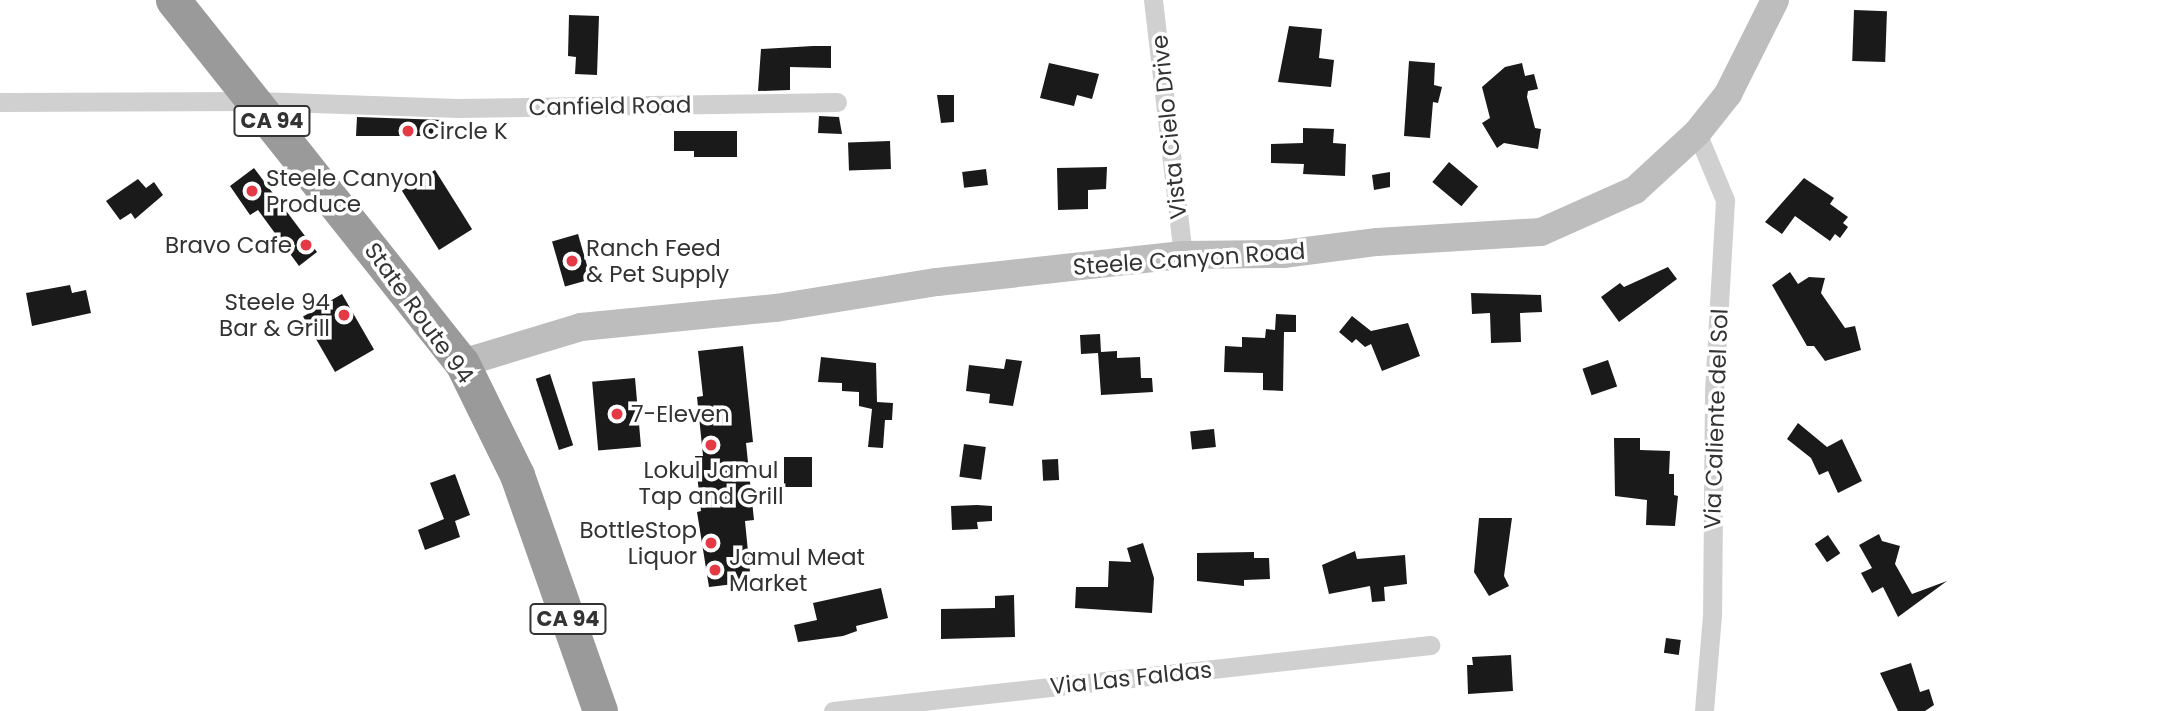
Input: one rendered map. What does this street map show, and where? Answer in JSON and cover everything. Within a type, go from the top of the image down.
[{"type":"highway","name":"State Route 94","points":[[173,0],[257,101],[462,363],[517,475],[600,711]]},
{"type":"street","name":"Vista Cielo Drive","points":[[1153,0],[1183,255]]},
{"type":"street","name":"Steele Canyon Road","points":[[462,363],[581,327],[776,308],[937,282],[1183,255],[1283,254],[1377,242],[1541,232],[1635,190],[1697,133],[1728,94],[1775,0]]},
{"type":"street","name":"Canfield Road","points":[[0,102],[257,101],[458,108],[838,102]]},
{"type":"street","name":"Via Caliente del Sol","points":[[1697,133],[1724,200],[1714,391],[1712,615],[1704,711]]},
{"type":"street","name":"Via Las Faldas","points":[[832,711],[1430,645]]},
{"type":"building","points":[[1854,10],[1887,11],[1885,62],[1852,61]]},
{"type":"building","points":[[569,15],[599,16],[597,75],[575,74],[576,57],[568,56]]},
{"type":"building","points":[[1289,26],[1322,29],[1319,58],[1334,60],[1331,87],[1278,82]]},
{"type":"building","points":[[831,46],[831,68],[790,67],[790,90],[758,91],[761,49]]},
{"type":"building","points":[[1409,61],[1435,63],[1434,85],[1442,87],[1438,103],[1433,102],[1430,138],[1404,136]]},
{"type":"building","points":[[1049,63],[1099,74],[1092,99],[1077,95],[1074,106],[1040,98]]},
{"type":"building","points":[[1522,63],[1525,76],[1534,74],[1538,89],[1528,91],[1527,97],[1535,128],[1541,129],[1538,149],[1504,143],[1497,148],[1482,123],[1490,118],[1482,87],[1505,67]]},
{"type":"building","points":[[937,95],[954,95],[954,122],[941,123]]},
{"type":"building","points":[[819,116],[839,117],[842,134],[818,133]]},
{"type":"building","points":[[357,117],[444,120],[444,136],[356,136]]},
{"type":"building","points":[[1303,128],[1334,129],[1333,143],[1346,144],[1345,176],[1303,174],[1304,164],[1271,163],[1271,144],[1303,143]]},
{"type":"building","points":[[674,131],[737,131],[737,157],[694,157],[694,151],[674,151]]},
{"type":"building","points":[[890,141],[891,169],[849,170],[848,142]]},
{"type":"building","points":[[1449,162],[1478,186],[1461,206],[1432,182]]},
{"type":"building","points":[[1107,167],[1106,189],[1088,190],[1088,209],[1058,210],[1057,168]]},
{"type":"building","points":[[254,168],[317,252],[299,266],[258,210],[250,215],[230,186]]},
{"type":"building","points":[[986,169],[988,185],[964,188],[962,172]]},
{"type":"building","points":[[435,170],[472,229],[439,250],[402,191]]},
{"type":"building","points":[[1390,172],[1390,187],[1374,190],[1372,175]]},
{"type":"building","points":[[1804,178],[1834,198],[1830,204],[1848,217],[1843,223],[1848,227],[1840,238],[1835,234],[1830,241],[1795,216],[1782,234],[1765,222]]},
{"type":"building","points":[[138,179],[146,188],[154,182],[163,195],[135,219],[131,213],[120,220],[106,201]]},
{"type":"building","name":"Ranch Feed & Pet Supply","points":[[578,234],[591,279],[565,287],[552,241]]},
{"type":"building","points":[[1668,267],[1677,279],[1619,322],[1601,297],[1620,283],[1624,287]]},
{"type":"building","points":[[1790,272],[1798,284],[1809,277],[1825,278],[1821,293],[1845,328],[1855,326],[1861,350],[1825,361],[1814,346],[1807,346],[1772,285]]},
{"type":"building","points":[[70,285],[72,293],[86,290],[91,313],[32,326],[26,293]]},
{"type":"building","points":[[1471,293],[1541,295],[1542,312],[1520,313],[1521,342],[1491,343],[1490,313],[1472,314]]},
{"type":"building","points":[[342,294],[374,349],[335,372],[303,316]]},
{"type":"building","points":[[1276,314],[1296,315],[1296,332],[1284,332],[1283,391],[1263,390],[1263,373],[1224,372],[1225,346],[1242,347],[1242,337],[1265,338],[1266,329],[1275,330]]},
{"type":"building","points":[[1352,316],[1371,331],[1408,323],[1420,356],[1382,371],[1371,344],[1365,347],[1356,339],[1352,343],[1339,332]]},
{"type":"building","points":[[1100,334],[1101,352],[1117,351],[1117,358],[1140,357],[1141,378],[1152,378],[1153,392],[1101,395],[1098,353],[1081,354],[1080,335]]},
{"type":"building","points":[[743,346],[753,442],[746,443],[754,520],[745,521],[751,582],[709,587],[697,512],[701,511],[695,456],[703,456],[697,397],[703,396],[698,351]]},
{"type":"building","points":[[821,357],[876,363],[877,402],[893,403],[892,420],[885,420],[883,448],[868,447],[872,409],[859,406],[859,392],[842,391],[842,383],[818,382]]},
{"type":"building","points":[[1006,359],[1022,361],[1013,406],[989,403],[990,394],[966,391],[969,365],[1004,369]]},
{"type":"building","points":[[1608,360],[1617,386],[1592,395],[1582,369]]},
{"type":"building","name":"7-Eleven","points":[[550,374],[573,445],[559,450],[536,379]]},
{"type":"building","name":"7-Eleven","points":[[635,378],[641,447],[598,450],[592,382]]},
{"type":"building","points":[[1798,423],[1827,447],[1842,439],[1862,481],[1838,493],[1828,471],[1819,475],[1811,458],[1787,439]]},
{"type":"building","points":[[1214,429],[1216,447],[1192,449],[1190,432]]},
{"type":"building","points":[[1614,438],[1640,438],[1640,450],[1670,451],[1669,474],[1674,474],[1674,495],[1678,496],[1675,526],[1646,525],[1647,500],[1615,496]]},
{"type":"building","points":[[964,444],[986,447],[981,480],[959,477]]},
{"type":"building","points":[[784,457],[812,457],[812,487],[784,487]]},
{"type":"building","points":[[1058,459],[1059,480],[1043,481],[1042,460]]},
{"type":"building","points":[[455,474],[470,515],[455,521],[460,537],[425,550],[418,530],[444,519],[430,483]]},
{"type":"building","points":[[951,506],[992,506],[992,521],[977,522],[978,529],[952,530]]},
{"type":"building","points":[[1479,518],[1512,518],[1504,576],[1509,586],[1489,596],[1474,572]]},
{"type":"building","points":[[1879,534],[1882,541],[1900,546],[1895,564],[1912,594],[1947,581],[1898,617],[1883,587],[1872,593],[1861,573],[1872,568],[1859,545]]},
{"type":"building","points":[[1828,535],[1840,553],[1827,562],[1815,544]]},
{"type":"building","points":[[1143,543],[1154,578],[1152,613],[1075,608],[1076,587],[1108,587],[1109,561],[1131,562],[1127,548]]},
{"type":"building","points":[[1355,551],[1357,559],[1405,555],[1407,584],[1384,587],[1385,601],[1372,602],[1370,586],[1329,594],[1322,565]]},
{"type":"building","points":[[1254,552],[1254,558],[1269,558],[1270,579],[1244,580],[1244,586],[1197,581],[1197,553]]},
{"type":"building","points":[[881,588],[888,618],[856,626],[857,631],[843,636],[798,642],[794,625],[817,620],[813,603]]},
{"type":"building","points":[[1014,595],[1015,637],[941,639],[941,609],[995,608],[995,596]]},
{"type":"building","points":[[1666,638],[1681,640],[1679,655],[1664,653]]},
{"type":"building","points":[[1511,655],[1513,691],[1468,694],[1467,665],[1473,665],[1472,657]]},
{"type":"building","points":[[1911,663],[1920,692],[1929,689],[1934,705],[1925,711],[1898,711],[1880,673]]},
{"type":"place","name":"Circle K","points":[[408,131]]},
{"type":"place","name":"Steele Canyon Produce","points":[[252,191]]},
{"type":"place","name":"Bravo Cafe","points":[[306,245]]},
{"type":"place","name":"Ranch Feed & Pet Supply","points":[[572,261]]},
{"type":"place","name":"Steele 94 Bar & Grill","points":[[344,315]]},
{"type":"place","name":"7-Eleven","points":[[617,414]]},
{"type":"place","name":"Lokul Jamul Tap and Grill","points":[[711,445]]},
{"type":"place","name":"BottleStop Liquor","points":[[711,543]]},
{"type":"place","name":"Jamul Meat Market","points":[[715,570]]}]
